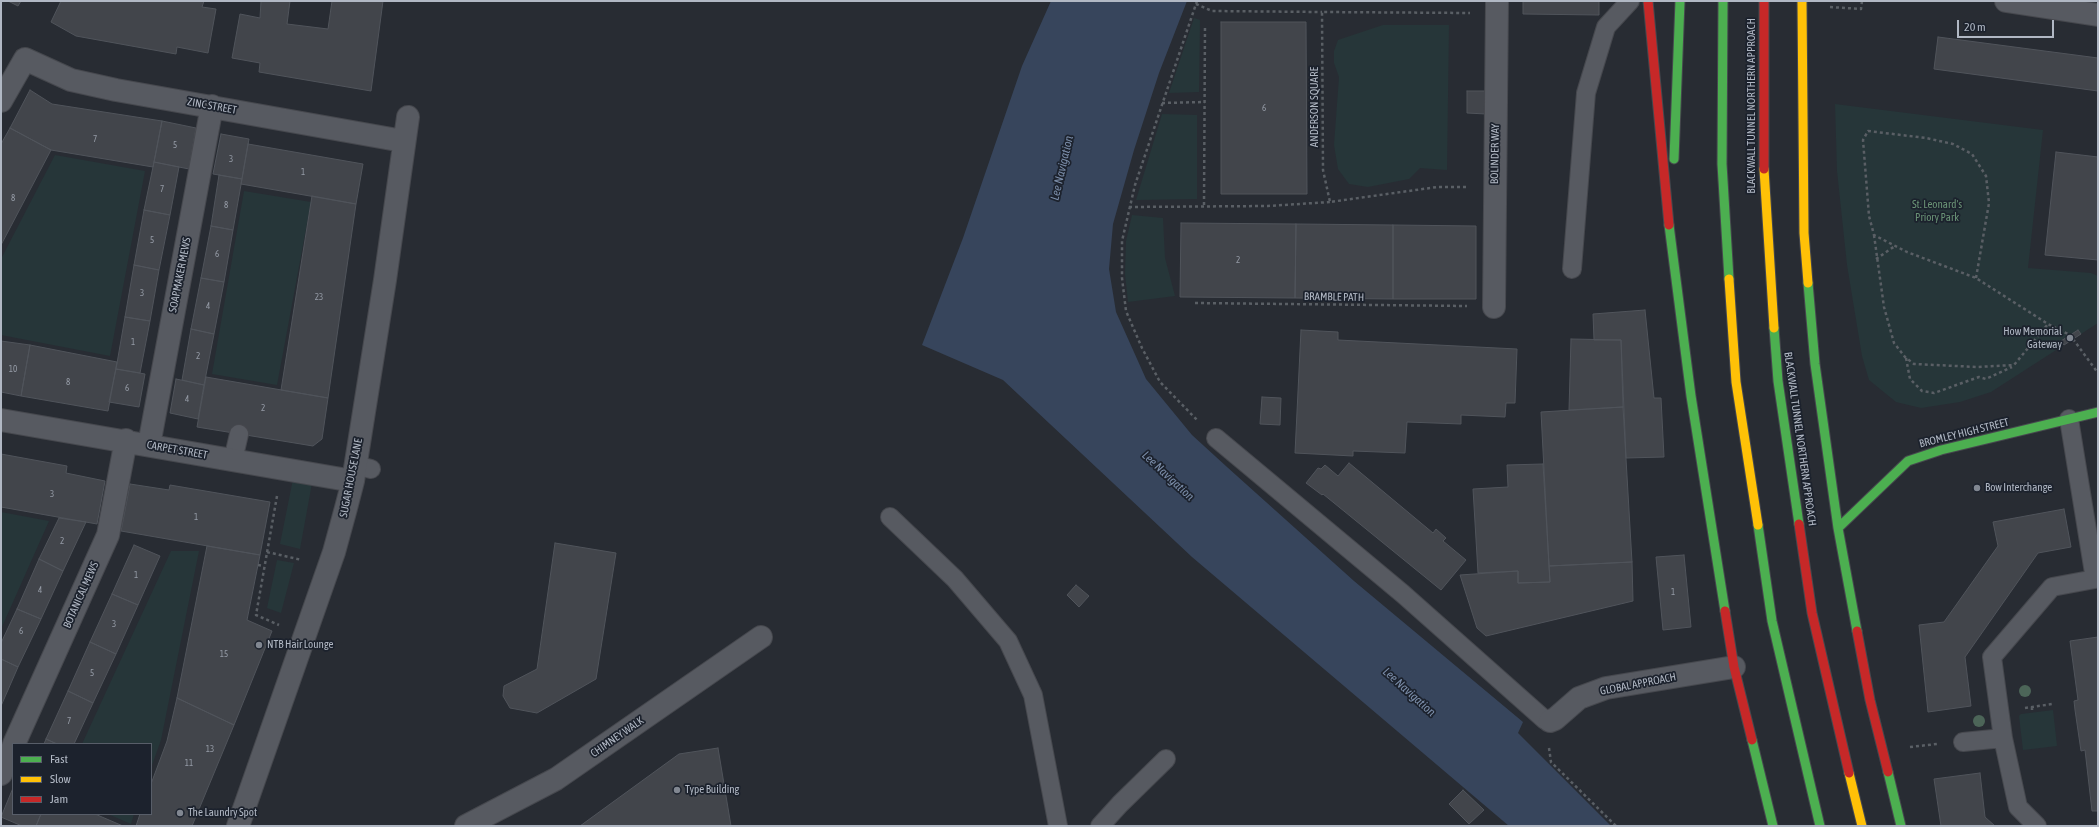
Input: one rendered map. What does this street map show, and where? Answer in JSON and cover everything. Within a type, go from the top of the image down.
[{"type":"main road","points":[[1648,1],[1671,250],[1691,396],[1734,667],[1773,826]]},
{"type":"main road","points":[[1671,250],[1680,1]]},
{"type":"main road","points":[[1723,1],[1722,164],[1736,382],[1772,621],[1820,826]]},
{"type":"main road","name":"BLACKWALL TUNNEL NORTHERN APPROACH","points":[[1764,1],[1763,161],[1778,381],[1812,613],[1862,826]]},
{"type":"main road","points":[[1802,1],[1804,233],[1815,364],[1838,528],[1870,700],[1901,826]]},
{"type":"main road","name":"BROMLEY HIGH STREET","points":[[1838,528],[1908,461],[1921,455],[2098,412]]},
{"type":"street","name":"BOLINDER WAY","points":[[1494,307],[1497,1]]},
{"type":"street","points":[[2006,1],[2098,15]]},
{"type":"street","name":"ZINC STREET","points":[[1,101],[25,59],[71,80],[116,90],[404,141]]},
{"type":"street","name":"SOAPMAKER MEWS","points":[[149,445],[212,106]]},
{"type":"street","name":"SUGAR HOUSE LANE","points":[[238,826],[334,552],[360,471],[408,117]]},
{"type":"street","name":"CARPET STREET","points":[[1,420],[126,440],[233,460],[360,471]]},
{"type":"street","name":"BOTANICAL MEWS","points":[[14,743],[108,536],[126,440]]},
{"type":"street","name":"CHIMNEY WALK","points":[[466,826],[556,779],[761,637]]},
{"type":"street","name":"GLOBAL APPROACH","points":[[1550,722],[1578,698],[1606,688],[1734,667]]},
{"type":"street","points":[[1,774],[12,749]]},
{"type":"lane","points":[[1572,270],[1586,93],[1606,27],[1630,1]]},
{"type":"lane","points":[[2037,826],[2018,807],[2003,738],[1992,657],[2052,587],[2095,579],[2069,419]]},
{"type":"lane","points":[[233,460],[239,434]]},
{"type":"lane","points":[[1216,438],[1404,594],[1545,720],[1550,722]]},
{"type":"lane","points":[[890,517],[955,579],[1008,641],[1033,694],[1058,826]]},
{"type":"lane","points":[[1964,742],[2003,738]]},
{"type":"lane","points":[[1100,826],[1166,759]]},
{"type":"path","points":[[1836,8],[1861,9],[1862,1]]},
{"type":"path","points":[[1216,438],[1187,411],[1160,382],[1142,348],[1126,311],[1122,278],[1122,241],[1129,207],[1137,178],[1196,2],[1212,11],[1466,13]]},
{"type":"path","name":"ANDERSON SQUARE","points":[[1322,12],[1323,170],[1330,202]]},
{"type":"path","points":[[1204,205],[1205,26]]},
{"type":"path","points":[[1162,103],[1205,102]]},
{"type":"path","points":[[1976,278],[1989,203],[1986,176],[1972,154],[1953,144],[1926,138],[1868,131],[1863,140],[1869,216],[1874,235],[1876,259],[1884,307],[1894,343],[1914,364],[1977,367],[2014,365]]},
{"type":"path","points":[[1129,207],[1204,205],[1268,206],[1330,202],[1437,187],[1451,187]]},
{"type":"path","points":[[1874,235],[1907,252],[1976,278],[2048,324],[2070,335]]},
{"type":"path","points":[[1876,259],[1895,246]]},
{"type":"path","name":"BRAMBLE PATH","points":[[1196,303],[1472,306]]},
{"type":"path","points":[[1906,357],[1910,379],[1922,391],[1934,393],[1979,377],[1986,379],[2014,365],[2048,324]]},
{"type":"path","points":[[2073,339],[2098,373]]},
{"type":"path","points":[[274,508],[256,616],[281,627]]},
{"type":"path","points":[[267,552],[294,558]]},
{"type":"path","points":[[258,565],[264,566]]},
{"type":"path","points":[[2026,708],[2052,704]]},
{"type":"path","points":[[2032,706],[2032,713]]},
{"type":"path","points":[[1550,722],[1549,751],[1551,762],[1616,826]]},
{"type":"path","points":[[1903,748],[1927,745]]},
{"type":"green space","points":[[1194,18],[1200,20],[1199,92],[1169,93]]},
{"type":"green space","points":[[1383,25],[1449,25],[1447,170],[1420,168],[1409,179],[1368,187],[1349,184],[1338,169],[1334,145],[1339,77],[1334,63],[1334,51],[1338,40]]},
{"type":"green space","name":"St. Leonard's Priory Park","points":[[1835,104],[2043,130],[2028,268],[2091,273],[2098,276],[2098,323],[1991,392],[1960,402],[1921,408],[1896,402],[1869,380],[1862,356],[1847,265],[1837,171]]},
{"type":"green space","points":[[1162,114],[1197,115],[1197,199],[1136,200]]},
{"type":"green space","points":[[55,155],[145,171],[110,356],[1,335],[1,259]]},
{"type":"green space","points":[[244,191],[311,202],[277,385],[212,374]]},
{"type":"green space","points":[[1132,215],[1163,218],[1165,258],[1175,296],[1128,302],[1125,274],[1126,241]]},
{"type":"green space","points":[[293,479],[312,483],[300,549],[280,544]]},
{"type":"green space","points":[[1,512],[49,521],[1,629]]},
{"type":"green space","points":[[171,551],[199,551],[161,740],[152,765],[152,743],[82,743]]},
{"type":"green space","points":[[277,560],[294,563],[281,613],[267,608]]},
{"type":"green space","points":[[2053,710],[2057,746],[2023,750],[2019,716],[2021,714]]},
{"type":"green space","points":[[110,815],[134,815],[131,824]]},
{"type":"water","name":"Lee Navigation","points":[[1051,1],[1187,1],[1159,73],[1134,150],[1113,224],[1109,269],[1116,312],[1146,379],[1192,435],[1227,467],[1354,581],[1523,722],[1518,733],[1611,826],[1509,826],[1192,557],[1003,380],[922,345],[963,238],[1022,66]]},
{"type":"building","points":[[8,1],[21,1],[18,6]]},
{"type":"building","points":[[61,1],[204,1],[202,7],[216,9],[208,53],[177,47],[176,54],[76,36],[51,22]]},
{"type":"building","points":[[261,1],[290,1],[287,24],[328,29],[332,1],[383,1],[371,91],[259,72],[260,63],[232,58],[240,14],[260,18]]},
{"type":"building","points":[[1523,1],[1599,1],[1599,15],[1523,14]]},
{"type":"building","points":[[1221,22],[1306,22],[1307,194],[1221,194]]},
{"type":"building","points":[[1938,37],[2098,58],[2098,91],[1934,69]]},
{"type":"building","points":[[30,90],[52,104],[162,121],[153,167],[51,150],[10,128]]},
{"type":"building","points":[[1467,91],[1487,91],[1486,114],[1467,113]]},
{"type":"building","points":[[162,121],[196,128],[189,169],[154,162]]},
{"type":"building","points":[[10,128],[51,150],[1,245],[1,144]]},
{"type":"building","points":[[221,134],[249,139],[242,179],[213,174]]},
{"type":"building","points":[[248,144],[363,164],[356,204],[241,184]]},
{"type":"building","points":[[2056,152],[2098,157],[2098,260],[2045,255]]},
{"type":"building","points":[[154,162],[179,167],[170,215],[144,210]]},
{"type":"building","points":[[219,175],[242,179],[233,230],[211,226]]},
{"type":"building","points":[[312,196],[356,204],[328,398],[281,390]]},
{"type":"building","points":[[144,210],[170,215],[159,270],[134,265]]},
{"type":"building","points":[[1181,223],[1296,224],[1295,298],[1180,297]]},
{"type":"building","points":[[1296,224],[1393,225],[1393,299],[1295,298]]},
{"type":"building","points":[[1393,225],[1476,226],[1476,299],[1393,299]]},
{"type":"building","points":[[211,226],[233,230],[224,282],[201,278]]},
{"type":"building","points":[[134,265],[159,270],[150,321],[125,317]]},
{"type":"building","points":[[201,278],[224,282],[214,334],[191,329]]},
{"type":"building","points":[[1645,310],[1654,398],[1661,398],[1664,457],[1626,458],[1621,340],[1594,340],[1593,314]]},
{"type":"building","points":[[125,317],[150,321],[140,373],[116,369]]},
{"type":"building","points":[[191,329],[214,334],[204,385],[182,380]]},
{"type":"building","points":[[1301,330],[1338,332],[1338,340],[1517,349],[1515,403],[1506,403],[1505,417],[1461,415],[1461,424],[1407,422],[1405,453],[1353,451],[1353,456],[1295,453]]},
{"type":"building","name":"How Memorial Gateway","points":[[2078,330],[2081,334],[2064,345],[2061,341]]},
{"type":"building","points":[[1571,339],[1621,340],[1623,407],[1569,410]]},
{"type":"building","points":[[1,341],[30,345],[21,396],[1,392]]},
{"type":"building","points":[[30,345],[117,362],[108,411],[21,396]]},
{"type":"building","points":[[116,369],[145,374],[139,407],[109,402]]},
{"type":"building","points":[[206,377],[328,398],[322,439],[313,446],[197,427]]},
{"type":"building","points":[[176,379],[204,385],[198,419],[170,413]]},
{"type":"building","points":[[1262,397],[1281,398],[1280,425],[1260,424]]},
{"type":"building","points":[[1623,407],[1632,562],[1549,566],[1541,412]]},
{"type":"building","points":[[1,454],[67,466],[66,473],[105,481],[97,524],[1,507]]},
{"type":"building","points":[[1349,463],[1433,533],[1436,529],[1446,538],[1443,541],[1466,560],[1441,590],[1323,494],[1322,495],[1306,483],[1318,468],[1321,469],[1325,465],[1338,476]]},
{"type":"building","points":[[1543,464],[1550,582],[1518,583],[1518,571],[1478,573],[1473,489],[1508,487],[1507,465]]},
{"type":"building","points":[[130,484],[169,490],[170,485],[270,502],[260,555],[121,531]]},
{"type":"building","points":[[2064,509],[2071,547],[2038,553],[1965,657],[1971,706],[1928,712],[1919,625],[1944,622],[1998,546],[1993,522]]},
{"type":"building","points":[[59,518],[86,522],[63,571],[39,559]]},
{"type":"building","points":[[555,543],[616,553],[596,679],[537,713],[510,708],[503,696],[504,686],[537,669]]},
{"type":"building","points":[[134,545],[160,556],[138,605],[112,594]]},
{"type":"building","points":[[207,546],[260,555],[247,620],[272,631],[234,725],[177,698]]},
{"type":"building","points":[[1684,555],[1691,627],[1663,630],[1656,557]]},
{"type":"building","points":[[39,559],[63,571],[41,619],[17,609]]},
{"type":"building","points":[[1632,562],[1633,601],[1486,636],[1477,628],[1460,575],[1518,571],[1518,583],[1550,582],[1549,566]]},
{"type":"building","points":[[1076,585],[1089,596],[1079,607],[1067,595]]},
{"type":"building","points":[[112,594],[138,605],[116,654],[90,642]]},
{"type":"building","points":[[17,609],[41,619],[18,667],[1,659],[1,643]]},
{"type":"building","points":[[2098,637],[2098,811],[2092,811],[2085,750],[2081,751],[2075,710],[2074,701],[2078,700],[2070,641]]},
{"type":"building","points":[[90,642],[116,654],[93,703],[68,691]]},
{"type":"building","points":[[1,659],[18,667],[1,706]]},
{"type":"building","points":[[68,691],[93,703],[74,743],[55,743],[46,739]]},
{"type":"building","points":[[177,698],[234,725],[192,826],[136,826],[140,815],[152,815],[152,781],[167,741]]},
{"type":"building","points":[[46,739],[55,743],[44,743]]},
{"type":"building","name":"Type Building","points":[[718,748],[731,826],[580,826],[679,754]]},
{"type":"building","points":[[1980,773],[1985,817],[1995,826],[1941,826],[1934,779]]},
{"type":"building","points":[[12,790],[12,815],[41,815],[36,826],[22,826],[1,817]]},
{"type":"building","points":[[1463,790],[1484,810],[1469,824],[1449,804]]},
{"type":"building","points":[[41,815],[97,815],[123,826],[36,826]]},
{"type":"traffic: fast","points":[[1674,159],[1680,1]]},
{"type":"traffic: fast","points":[[1723,1],[1722,164],[1729,279]]},
{"type":"traffic: fast","points":[[1669,225],[1691,396],[1725,611]]},
{"type":"traffic: fast","points":[[1808,283],[1815,364],[1838,528],[1857,631]]},
{"type":"traffic: fast","points":[[1774,328],[1778,381],[1799,524]]},
{"type":"traffic: fast","points":[[1838,528],[1908,461],[1941,450],[2098,412]]},
{"type":"traffic: fast","points":[[1758,525],[1772,621],[1820,826]]},
{"type":"traffic: fast","points":[[1752,740],[1773,826]]},
{"type":"traffic: fast","points":[[1888,772],[1901,826]]},
{"type":"traffic: slow","points":[[1802,1],[1804,233],[1808,283]]},
{"type":"traffic: slow","points":[[1764,169],[1774,328]]},
{"type":"traffic: slow","points":[[1729,279],[1736,382],[1758,525]]},
{"type":"traffic: slow","points":[[1849,773],[1862,826]]},
{"type":"traffic: jam","points":[[1648,1],[1669,225]]},
{"type":"traffic: jam","points":[[1764,1],[1764,169]]},
{"type":"traffic: jam","points":[[1799,524],[1812,613],[1849,773]]},
{"type":"traffic: jam","points":[[1725,611],[1734,667],[1752,740]]},
{"type":"traffic: jam","points":[[1857,631],[1870,700],[1888,772]]},
{"type":"place","name":"How Memorial Gateway","points":[[2070,338]]},
{"type":"place","name":"Bow Interchange","points":[[1977,488]]},
{"type":"place","name":"NTB Hair Lounge","points":[[259,645]]},
{"type":"place","name":"Type Building","points":[[677,790]]},
{"type":"place","name":"The Laundry Spot","points":[[180,813]]}]
